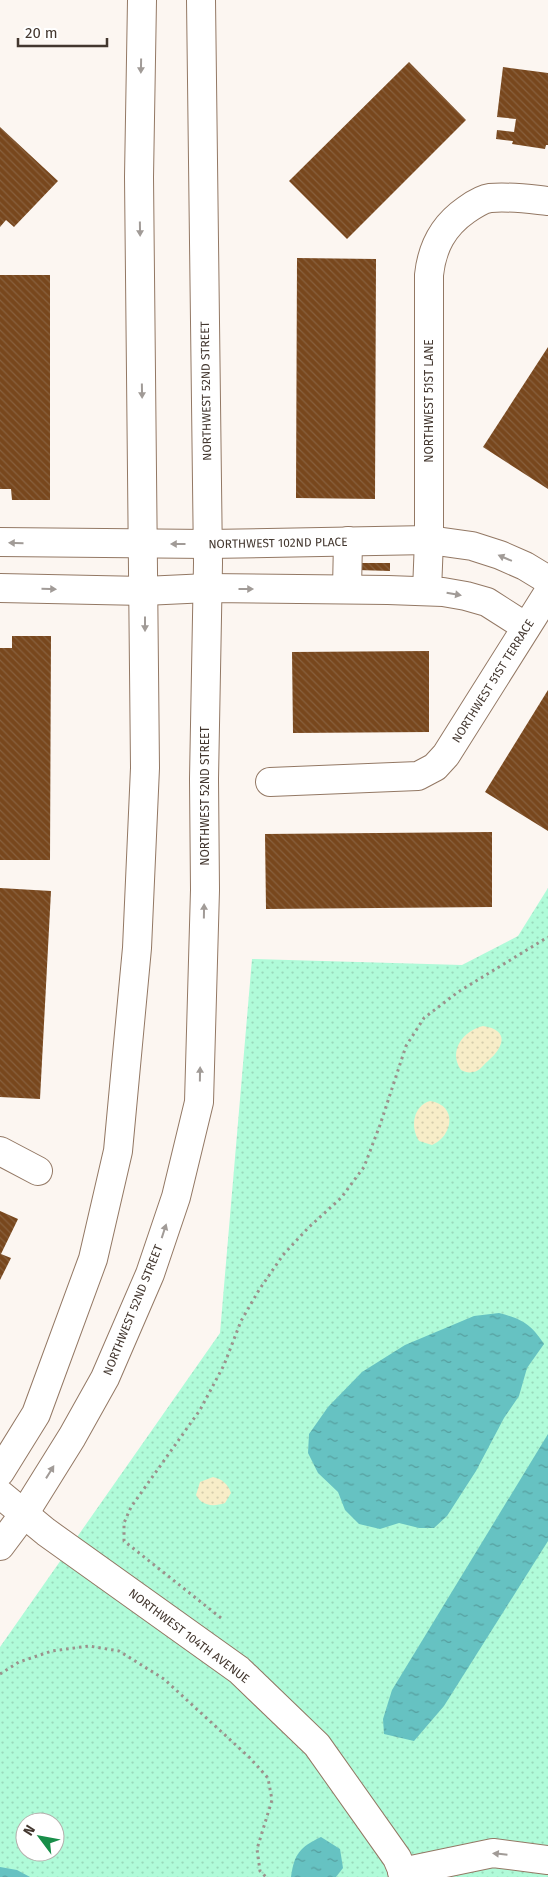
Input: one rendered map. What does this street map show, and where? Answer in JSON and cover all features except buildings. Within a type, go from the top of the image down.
[{"type":"street","points":[[0,1472],[36,1414],[93,1259],[118,1151],[138,948],[146,768],[140,187],[142,0]]},
{"type":"street","name":"NORTHWEST 52ND STREET","points":[[0,1546],[24,1514],[72,1437],[105,1378],[150,1274],[176,1197],[200,1102],[205,890],[204,779],[208,588],[201,0]]},
{"type":"street","name":"NORTHWEST 51ST LANE","points":[[427,591],[429,540],[429,275],[431,257],[442,232],[454,218],[472,206],[487,199],[507,197],[548,201]]},
{"type":"street","name":"NORTHWEST 102ND PLACE","points":[[0,542],[208,544],[429,540],[472,546],[500,555],[525,566],[548,580]]},
{"type":"street","points":[[347,589],[348,542]]},
{"type":"street","points":[[0,588],[144,591],[208,588],[427,591],[466,596],[486,602],[526,627]]},
{"type":"street","name":"NORTHWEST 51ST TERRACE","points":[[270,782],[418,776],[435,767],[446,755],[548,593]]},
{"type":"street","points":[[0,1151],[38,1171]]},
{"type":"street","name":"NORTHWEST 104TH AVENUE","points":[[0,1494],[69,1548],[238,1670],[260,1690],[317,1745],[397,1858],[403,1874]]},
{"type":"street","points":[[403,1874],[493,1853],[548,1860]]},
{"type":"path","points":[[224,1621],[124,1541],[124,1523],[130,1507],[200,1410],[224,1365],[241,1321],[283,1255],[308,1228],[341,1198],[364,1168],[406,1046],[424,1018],[458,992],[548,937]]},
{"type":"path","points":[[0,1674],[20,1662],[52,1650],[89,1646],[119,1650],[164,1679],[250,1758],[268,1778],[272,1800],[257,1849],[260,1871],[266,1877]]},
{"type":"green space","points":[[548,888],[548,1877],[0,1877],[0,1647],[220,1333],[252,959],[462,965],[518,936]]},
{"type":"sand","points":[[483,1026],[492,1028],[501,1035],[501,1045],[493,1056],[478,1070],[466,1072],[461,1070],[456,1056],[460,1043],[469,1032]]},
{"type":"sand","points":[[430,1101],[445,1108],[449,1121],[444,1135],[432,1145],[419,1141],[414,1124],[420,1107]]},
{"type":"sand","points":[[213,1477],[224,1482],[230,1490],[231,1493],[225,1503],[208,1505],[198,1499],[196,1495],[200,1482]]},
{"type":"water","points":[[499,1313],[525,1323],[544,1344],[527,1368],[519,1396],[504,1418],[476,1471],[447,1516],[434,1528],[419,1528],[399,1523],[380,1529],[359,1524],[345,1510],[338,1492],[318,1473],[308,1453],[309,1434],[328,1407],[362,1372],[405,1345],[474,1316]]},
{"type":"water","points":[[548,1434],[548,1541],[444,1706],[414,1741],[384,1734],[383,1719],[392,1690]]},
{"type":"water","points":[[321,1837],[340,1849],[343,1868],[336,1877],[291,1877],[294,1862],[299,1852],[308,1844]]},
{"type":"water","points":[[0,1867],[17,1870],[30,1877],[0,1877]]}]
